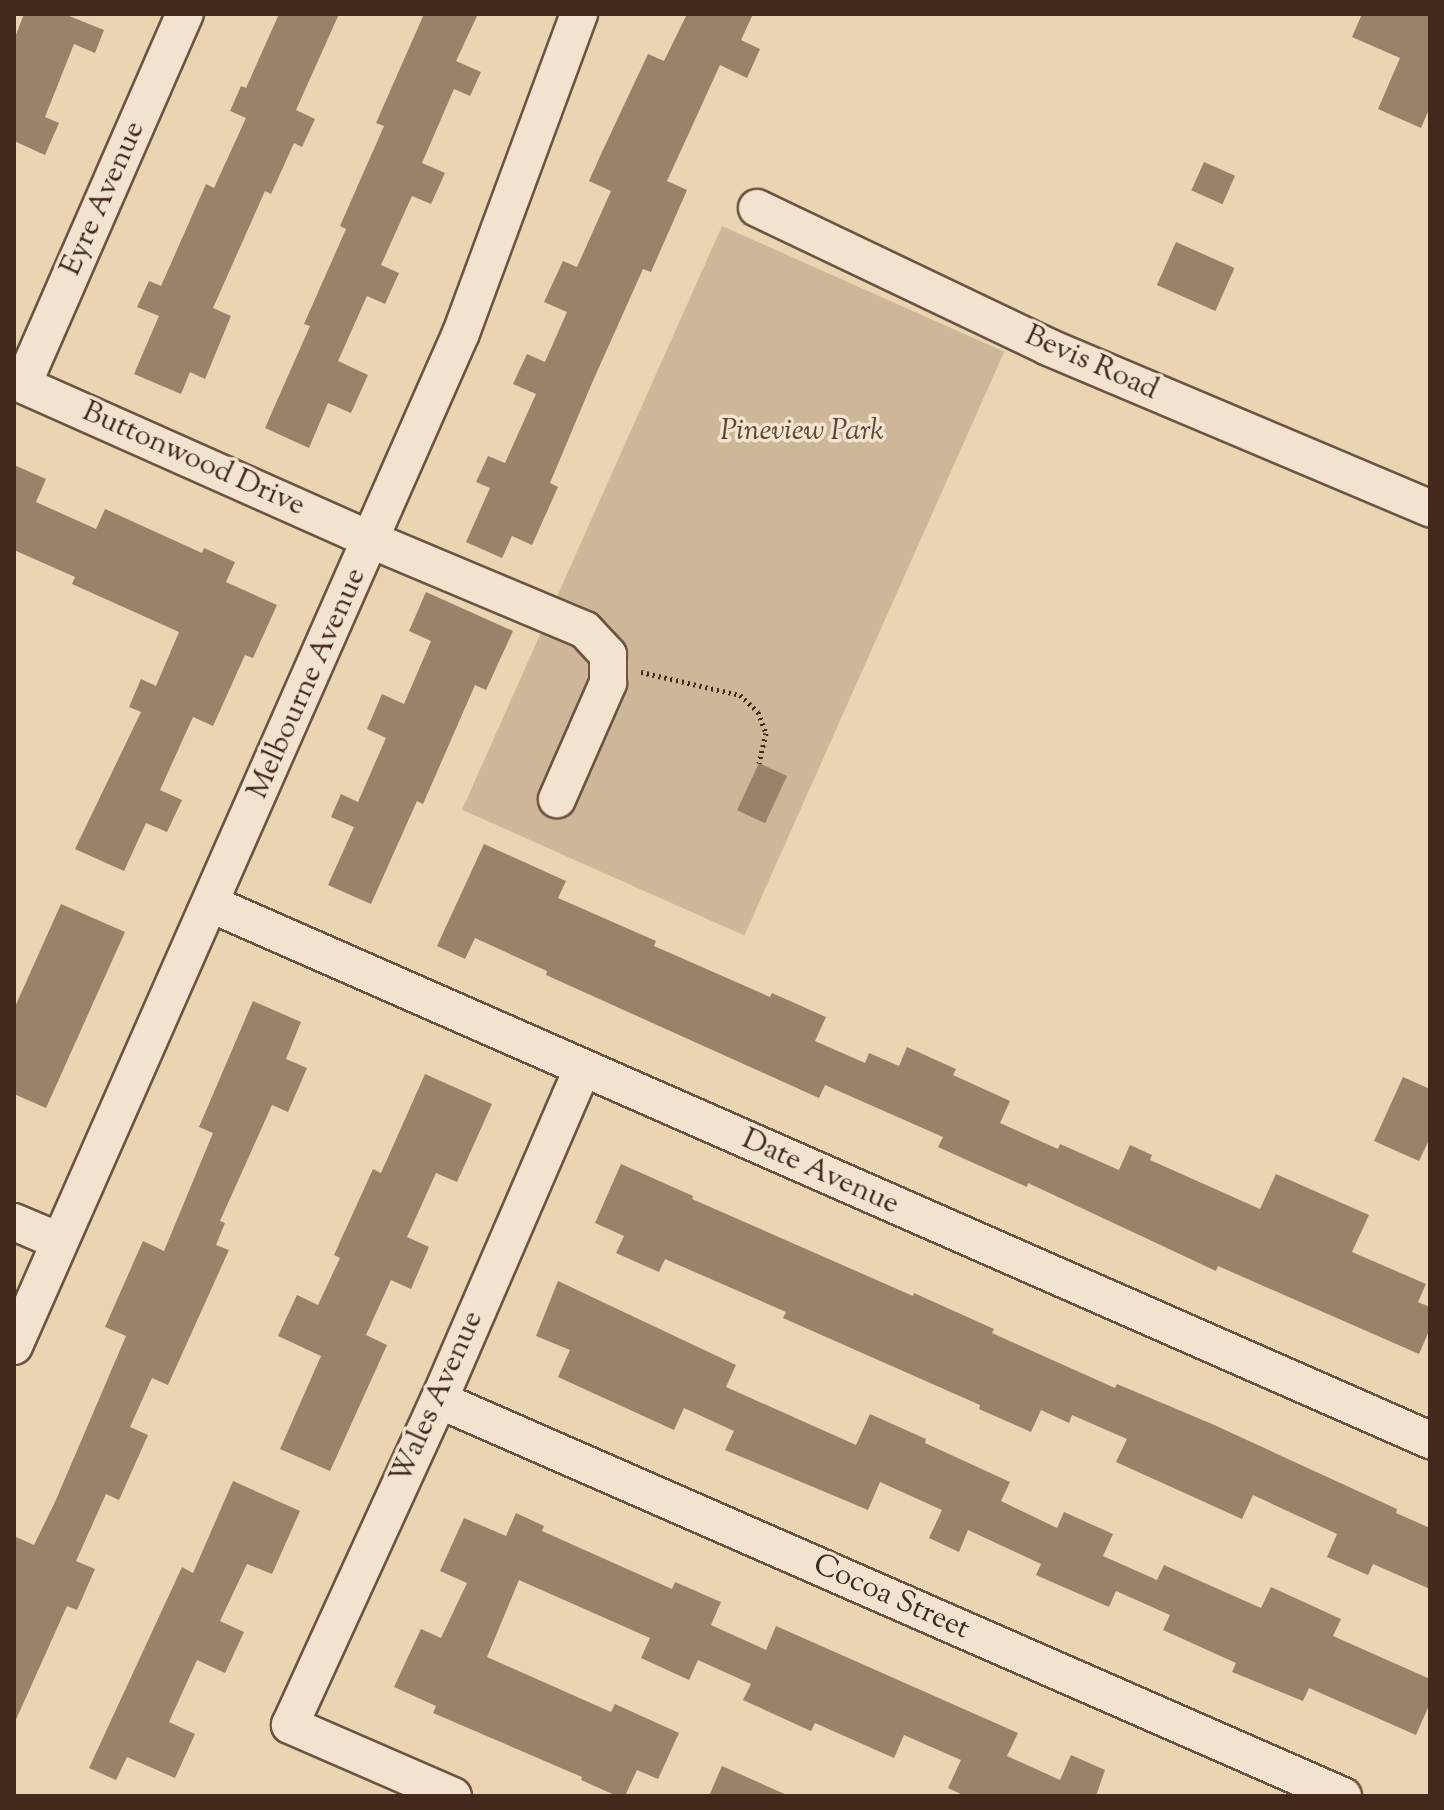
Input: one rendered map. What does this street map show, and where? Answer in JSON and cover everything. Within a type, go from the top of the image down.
[{"type":"street","name":"Eyre Avenue","points":[[18,382],[185,14]]},
{"type":"street","name":"Melbourne Avenue","points":[[14,1346],[461,333],[579,14]]},
{"type":"street","name":"Bevis Road","points":[[757,208],[1048,347],[1430,508]]},
{"type":"street","name":"Buttonwood Drive","points":[[18,382],[371,540],[585,630],[608,655],[608,669]]},
{"type":"street","points":[[557,799],[608,683],[608,669]]},
{"type":"street","name":"Date Avenue","points":[[211,904],[1430,1440]]},
{"type":"street","name":"Wales Avenue","points":[[453,1796],[290,1725],[439,1400],[582,1069]]},
{"type":"street","points":[[14,1222],[59,1241]]},
{"type":"street","name":"Cocoa Street","points":[[439,1400],[1343,1796]]},
{"type":"path","points":[[608,669],[707,685],[740,695],[758,712],[766,733],[759,763]]},
{"type":"green space","name":"Pineview Park","points":[[722,226],[1004,352],[744,935],[462,810]]},
{"type":"building","points":[[24,14],[64,14],[104,30],[95,53],[74,44],[45,117],[59,123],[45,155],[14,141],[14,40]]},
{"type":"building","points":[[279,14],[339,14],[296,110],[315,119],[302,147],[294,143],[271,194],[265,191],[213,308],[231,316],[205,379],[190,372],[181,394],[134,374],[159,316],[137,307],[149,281],[161,286],[206,184],[214,188],[246,118],[230,111],[241,86],[246,88]]},
{"type":"building","points":[[424,14],[478,14],[456,61],[481,72],[470,96],[454,89],[422,163],[445,173],[431,204],[412,196],[381,265],[399,273],[385,304],[367,296],[338,361],[368,375],[351,413],[328,403],[309,448],[265,428],[310,326],[304,324],[346,229],[340,226],[384,126],[376,123]]},
{"type":"building","points":[[687,14],[753,14],[741,40],[760,49],[747,78],[720,65],[667,181],[687,190],[651,272],[643,269],[592,383],[550,483],[558,487],[532,545],[512,536],[502,558],[466,542],[490,488],[476,482],[488,456],[505,463],[536,394],[513,384],[527,354],[545,362],[567,312],[544,302],[563,261],[577,267],[611,191],[589,181],[602,152],[648,54],[664,61]]},
{"type":"building","points":[[1362,14],[1430,14],[1430,107],[1421,128],[1378,109],[1400,58],[1352,37]]},
{"type":"building","points":[[1204,162],[1235,176],[1222,204],[1191,190]]},
{"type":"building","points":[[1176,242],[1234,268],[1215,311],[1157,285]]},
{"type":"building","points":[[14,465],[46,479],[36,502],[96,529],[105,509],[202,553],[204,548],[235,562],[226,582],[277,605],[253,658],[245,655],[213,726],[193,717],[160,790],[182,800],[167,832],[146,823],[124,871],[75,849],[141,712],[129,707],[141,679],[156,686],[179,632],[72,584],[75,577],[14,550]]},
{"type":"building","points":[[426,592],[513,631],[486,690],[475,685],[423,804],[417,801],[371,904],[328,885],[354,827],[331,817],[341,794],[358,802],[386,738],[367,729],[382,694],[404,704],[431,641],[409,631]]},
{"type":"building","points":[[759,763],[787,776],[765,823],[737,810]]},
{"type":"building","points":[[484,844],[566,881],[558,898],[656,941],[654,946],[770,997],[772,993],[826,1017],[815,1041],[865,1063],[869,1053],[899,1066],[907,1047],[956,1069],[953,1075],[1010,1101],[1000,1123],[1058,1149],[1060,1144],[1119,1170],[1130,1145],[1152,1155],[1150,1160],[1260,1209],[1276,1174],[1369,1215],[1352,1252],[1426,1284],[1418,1302],[1430,1307],[1430,1329],[1419,1354],[1218,1266],[1216,1271],[1028,1183],[1027,1187],[938,1147],[943,1137],[825,1085],[819,1098],[546,975],[547,971],[475,938],[465,959],[437,946]]},
{"type":"building","points":[[61,904],[125,932],[46,1108],[14,1094],[14,1009]]},
{"type":"building","points":[[253,1001],[301,1022],[286,1059],[307,1068],[288,1112],[272,1105],[220,1221],[225,1223],[216,1245],[229,1250],[168,1385],[152,1378],[130,1427],[148,1435],[119,1500],[106,1494],[76,1561],[95,1569],[77,1610],[67,1606],[14,1724],[14,1536],[34,1545],[55,1502],[126,1336],[105,1327],[143,1241],[164,1251],[213,1133],[199,1127]]},
{"type":"building","points":[[425,1074],[492,1104],[457,1182],[436,1173],[407,1237],[429,1247],[411,1289],[391,1280],[366,1335],[387,1345],[330,1471],[280,1449],[321,1356],[278,1336],[297,1295],[318,1305],[340,1258],[334,1255],[373,1169],[381,1173]]},
{"type":"building","points":[[1403,1077],[1430,1089],[1430,1138],[1419,1161],[1374,1141]]},
{"type":"building","points":[[621,1164],[693,1196],[692,1199],[994,1329],[992,1333],[1115,1388],[1117,1384],[1212,1424],[1397,1509],[1396,1513],[1430,1528],[1430,1589],[1373,1564],[1368,1575],[1327,1557],[1337,1534],[1253,1495],[1242,1519],[1116,1462],[1127,1439],[1072,1415],[1069,1423],[1041,1410],[1031,1432],[979,1409],[980,1405],[783,1318],[786,1312],[665,1259],[659,1272],[616,1253],[624,1236],[595,1223]]},
{"type":"building","points":[[558,1281],[736,1365],[726,1387],[856,1445],[870,1414],[926,1439],[925,1443],[1010,1482],[1001,1501],[1057,1528],[1064,1512],[1113,1534],[1103,1556],[1157,1580],[1164,1565],[1261,1608],[1271,1587],[1341,1619],[1333,1636],[1430,1679],[1430,1703],[1416,1735],[1309,1688],[1303,1701],[1232,1672],[1236,1663],[1163,1630],[1170,1615],[1116,1591],[1109,1607],[1036,1575],[1041,1564],[968,1530],[959,1552],[929,1538],[942,1510],[880,1482],[868,1510],[725,1450],[734,1431],[684,1408],[674,1430],[558,1377],[570,1350],[536,1336]]},
{"type":"building","points":[[233,1481],[300,1511],[272,1574],[247,1564],[220,1621],[244,1632],[225,1673],[197,1660],[169,1722],[195,1734],[175,1778],[127,1757],[116,1780],[89,1768],[182,1567],[193,1573]]},
{"type":"building","points":[[516,1513],[544,1526],[542,1531],[672,1589],[675,1582],[721,1602],[711,1625],[766,1650],[776,1626],[1018,1733],[1007,1756],[1060,1780],[1071,1755],[1105,1770],[1096,1796],[965,1796],[948,1788],[961,1760],[904,1735],[894,1758],[815,1723],[811,1731],[743,1700],[751,1684],[698,1660],[689,1680],[641,1658],[650,1638],[519,1580],[487,1657],[611,1712],[615,1704],[679,1733],[658,1779],[637,1770],[625,1796],[617,1796],[581,1780],[582,1777],[433,1713],[436,1706],[394,1687],[421,1629],[441,1638],[467,1583],[440,1571],[464,1518],[506,1536]]},
{"type":"building","points":[[722,1766],[789,1796],[709,1796]]}]
